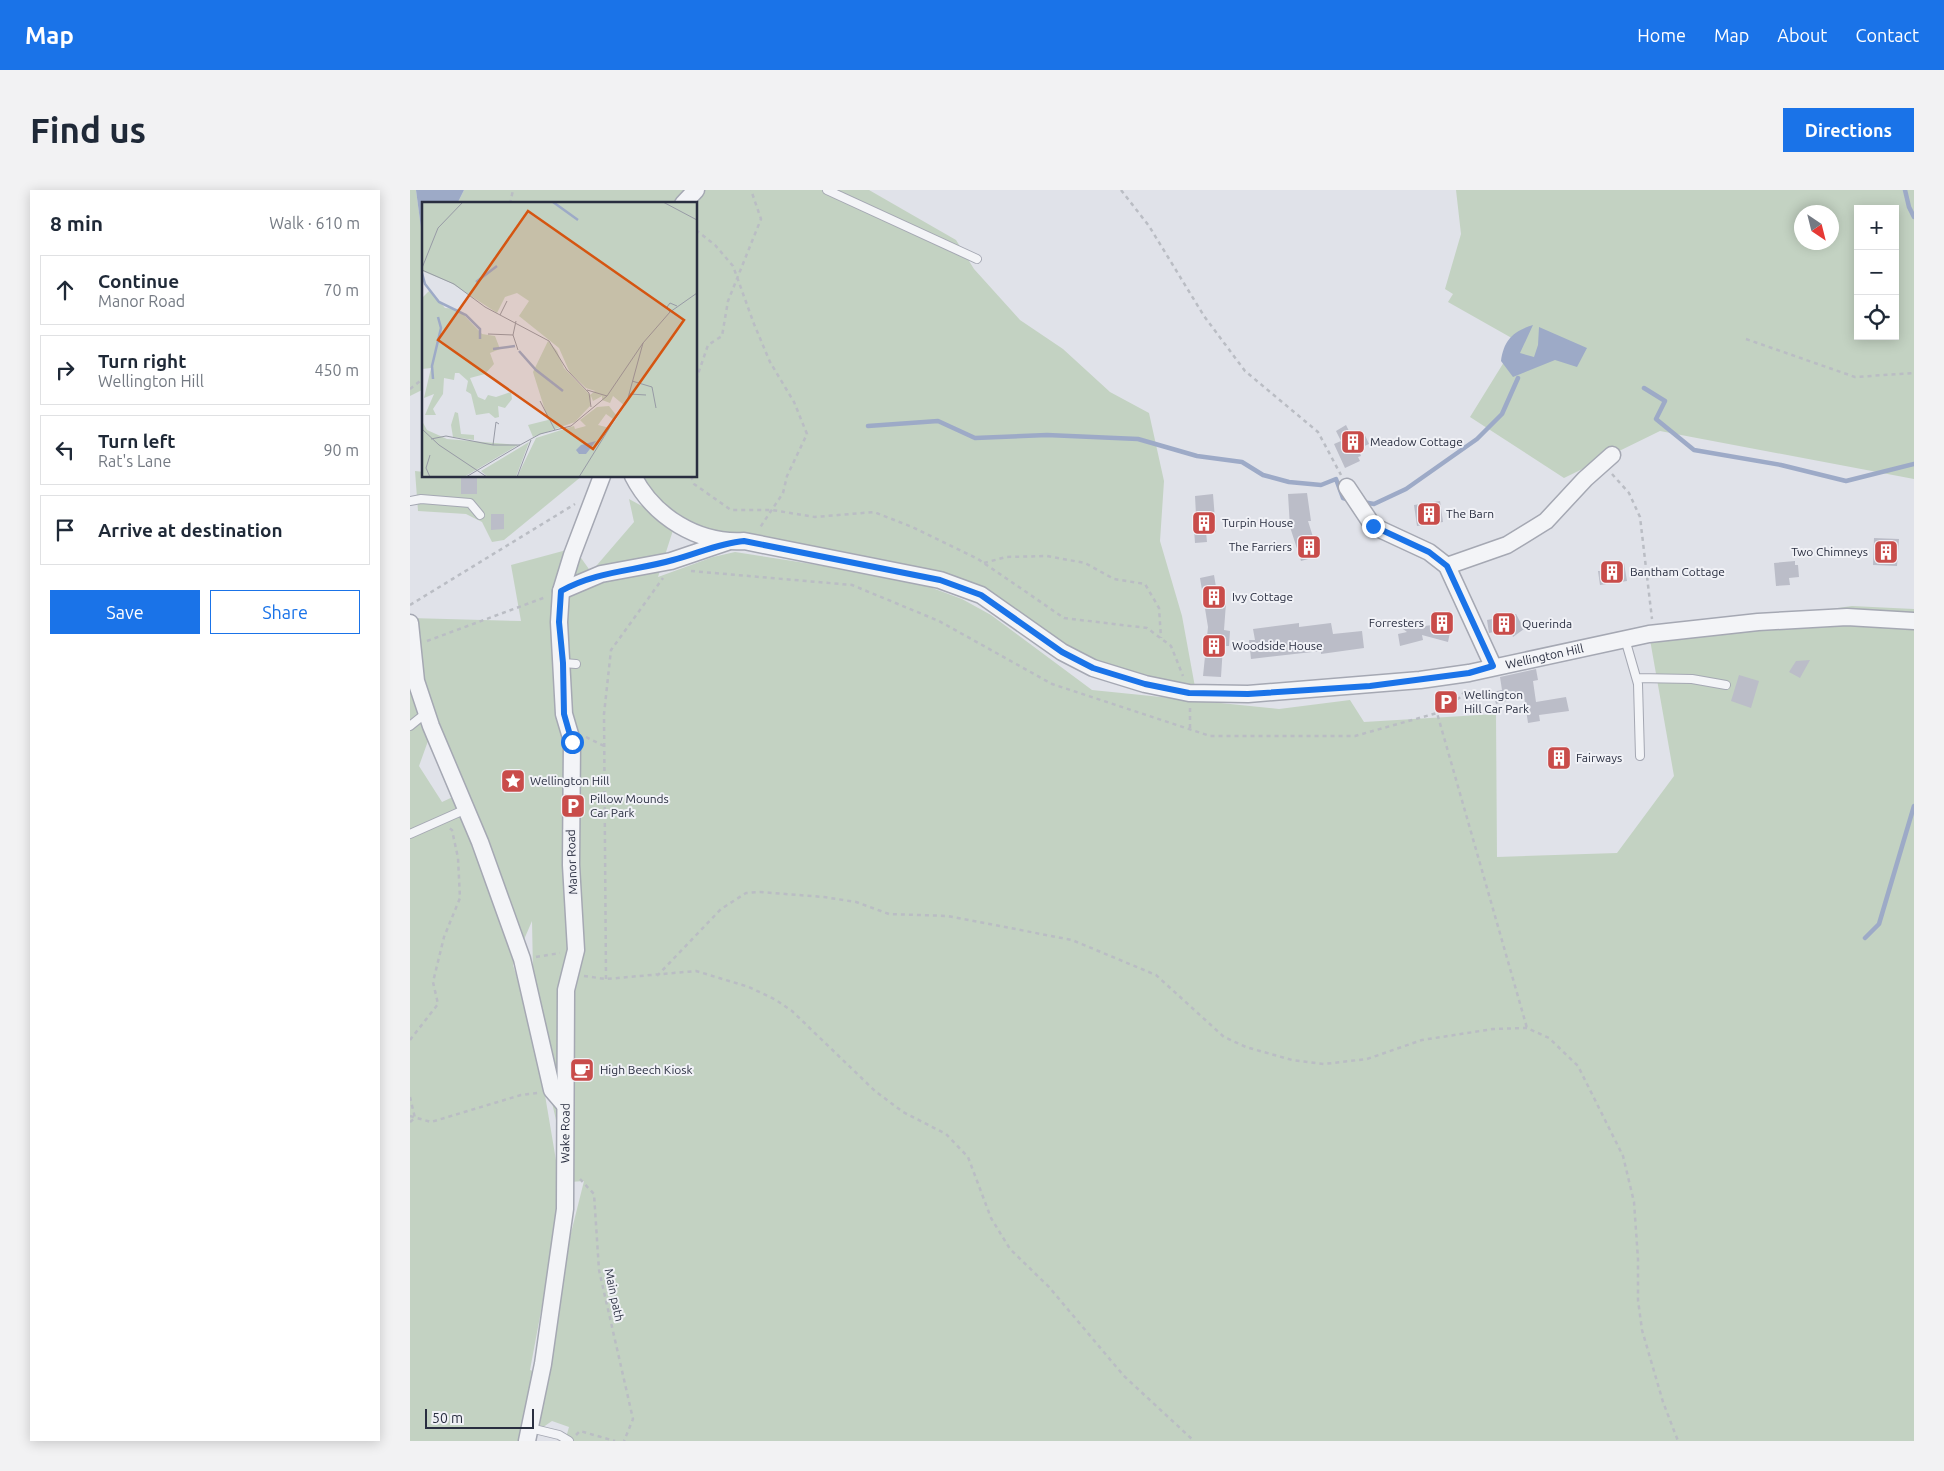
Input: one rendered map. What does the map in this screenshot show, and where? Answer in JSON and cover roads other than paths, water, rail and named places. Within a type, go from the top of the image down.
[{"type":"street","points":[[685,202],[696,190]]},
{"type":"street","points":[[1447,566],[1507,544],[1546,520],[1585,478],[1608,459]]},
{"type":"street","name":"Wellington Hill","points":[[634,478],[642,492],[670,519],[691,532],[727,542]]},
{"type":"street","name":"Manor Road","points":[[564,1104],[566,990],[575,961],[576,950],[571,865],[572,742],[564,714],[569,663],[559,622],[561,591],[572,555],[600,483]]},
{"type":"street","points":[[1347,487],[1373,526],[1429,552],[1447,566],[1493,666]]},
{"type":"street","name":"Wellington Hill","points":[[561,591],[601,574],[671,561],[727,542],[744,541],[940,580],[981,595],[1062,652],[1093,668],[1145,684],[1189,693],[1248,694],[1370,686],[1469,673],[1493,666],[1654,633],[1758,622],[1847,617],[1914,620]]},
{"type":"street","name":"Wake Road","points":[[410,623],[416,681],[426,713],[464,810],[480,842],[522,959],[552,1090],[564,1104],[565,1209],[543,1364],[529,1435]]},
{"type":"lane","points":[[827,190],[977,259]]},
{"type":"lane","points":[[410,501],[421,499],[470,503],[480,515]]},
{"type":"lane","points":[[1625,639],[1637,678],[1640,756]]},
{"type":"lane","points":[[1637,678],[1692,679],[1726,686]]},
{"type":"lane","points":[[410,726],[426,713]]},
{"type":"lane","points":[[410,834],[464,810]]},
{"type":"lane","points":[[529,1435],[559,1435],[569,1441]]},
{"type":"water","points":[[416,190],[464,190],[458,202],[422,202],[422,236]]},
{"type":"water","points":[[1533,325],[1520,353],[1534,357],[1538,345],[1539,327],[1587,348],[1577,367],[1555,360],[1513,377],[1501,361],[1504,347],[1515,333]]},
{"type":"waterway","points":[[1905,190],[1909,207],[1914,217]]},
{"type":"waterway","points":[[1363,502],[1374,504],[1406,489],[1477,439],[1502,414],[1518,378]]},
{"type":"waterway","points":[[1644,388],[1665,401],[1656,419],[1694,450],[1781,465],[1846,481],[1914,464]]},
{"type":"waterway","points":[[868,426],[938,421],[975,438],[1047,435],[1138,439],[1197,456],[1242,462],[1263,475],[1289,482],[1321,485],[1336,479],[1343,498],[1350,500]]},
{"type":"waterway","points":[[1865,938],[1879,924],[1914,806]]},
{"type":"place","name":"Meadow Cottage","points":[[1353,442]]},
{"type":"place","name":"The Barn","points":[[1429,514]]},
{"type":"place","name":"Turpin House","points":[[1204,523]]},
{"type":"place","name":"The Farriers","points":[[1309,547]]},
{"type":"place","name":"Two Chimneys","points":[[1886,552]]},
{"type":"place","name":"Bantham Cottage","points":[[1612,572]]},
{"type":"place","name":"Ivy Cottage","points":[[1214,597]]},
{"type":"place","name":"Forresters","points":[[1442,623]]},
{"type":"place","name":"Querinda","points":[[1504,624]]},
{"type":"place","name":"Woodside House","points":[[1214,646]]},
{"type":"place","name":"Wellington Hill Car Park","points":[[1446,702]]},
{"type":"place","name":"Fairways","points":[[1559,758]]},
{"type":"place","name":"Wellington Hill","points":[[513,781]]},
{"type":"place","name":"Pillow Mounds Car Park","points":[[573,806]]},
{"type":"place","name":"High Beech Kiosk","points":[[582,1070]]}]
